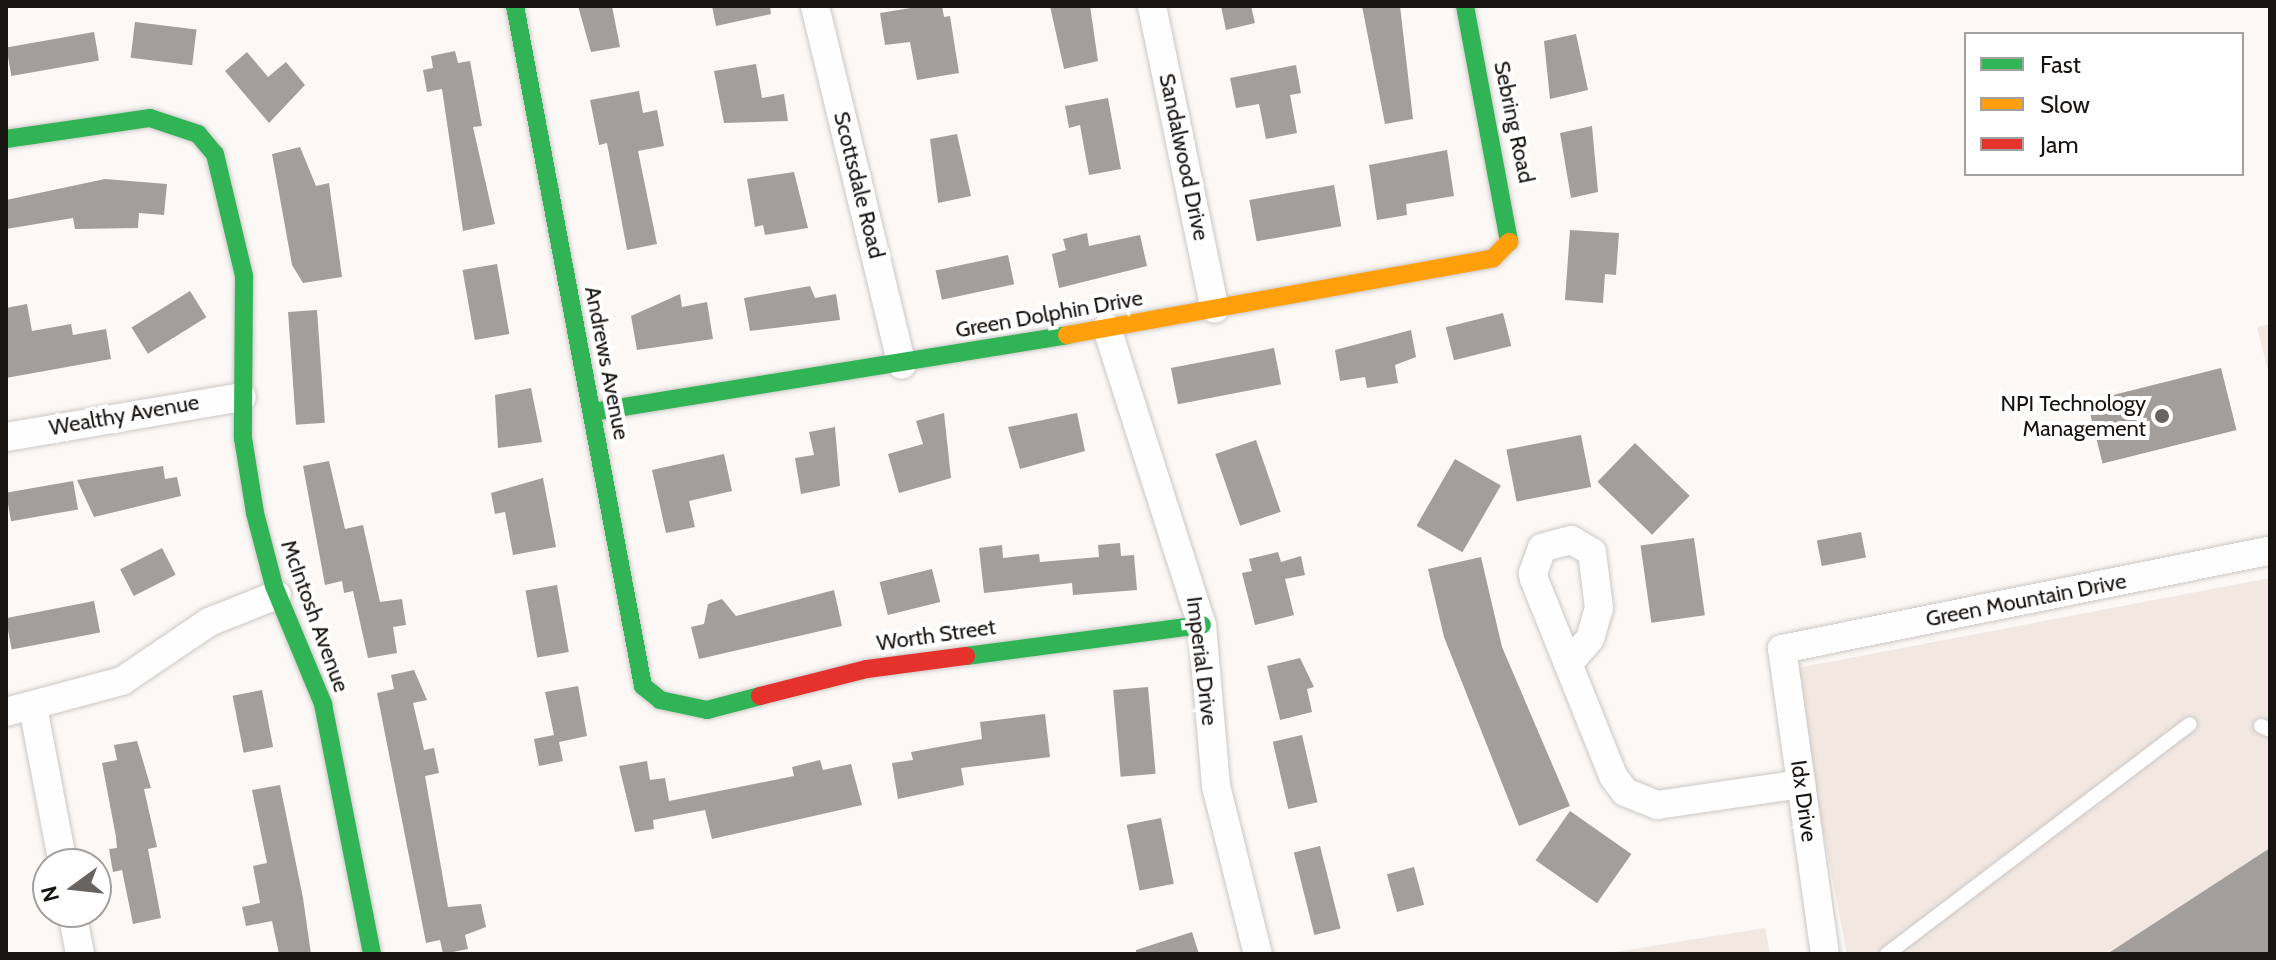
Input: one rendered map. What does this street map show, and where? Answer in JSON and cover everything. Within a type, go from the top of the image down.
[{"type":"street","name":"Andrews Avenue","points":[[515,6],[593,412],[637,666],[643,686],[682,708]]},
{"type":"street","name":"Scottsdale Road","points":[[815,6],[902,365]]},
{"type":"street","name":"Sandalwood Drive","points":[[1152,6],[1215,309]]},
{"type":"street","name":"Sebring Road","points":[[1465,6],[1511,225],[1509,247]]},
{"type":"street","name":"McIntosh Avenue","points":[[6,139],[118,119],[175,124],[215,154],[227,189],[246,305],[242,397],[248,471],[277,595],[323,704],[372,954]]},
{"type":"street","name":"Green Dolphin Drive","points":[[593,412],[902,365],[1215,309],[1481,261],[1509,247]]},
{"type":"street","name":"Imperial Drive","points":[[1107,328],[1202,625],[1216,786],[1258,954]]},
{"type":"street","name":"Wealthy Avenue","points":[[6,437],[242,397]]},
{"type":"street","name":"Green Mountain Drive","points":[[1782,649],[2270,551]]},
{"type":"street","points":[[58,848],[19,710],[122,681],[209,622],[277,595]]},
{"type":"street","name":"Worth Street","points":[[682,708],[707,710],[867,669],[1202,625]]},
{"type":"street","name":"Idx Drive","points":[[1782,649],[1825,954]]},
{"type":"street","points":[[1568,664],[1613,776],[1634,798],[1670,804],[1801,784]]},
{"type":"street","points":[[75,928],[80,954]]},
{"type":"lane","points":[[1887,954],[2190,724]]},
{"type":"shaded area","points":[[2270,324],[2270,379],[2257,327]]},
{"type":"shaded area","points":[[2270,578],[2270,954],[1847,954],[1792,669]]},
{"type":"shaded area","points":[[1765,928],[1770,954],[1603,954]]},
{"type":"building","points":[[578,6],[612,6],[620,47],[591,52]]},
{"type":"building","points":[[712,6],[770,6],[771,14],[716,26]]},
{"type":"building","points":[[942,6],[944,17],[950,16],[959,73],[917,80],[910,42],[885,45],[880,13]]},
{"type":"building","points":[[1050,6],[1090,6],[1098,61],[1064,69]]},
{"type":"building","points":[[1221,6],[1251,6],[1255,23],[1226,30]]},
{"type":"building","points":[[1362,6],[1400,6],[1413,119],[1385,124]]},
{"type":"building","points":[[135,22],[197,30],[192,65],[131,58]]},
{"type":"building","points":[[94,32],[99,61],[11,76],[6,47]]},
{"type":"building","points":[[1576,34],[1588,90],[1550,99],[1544,41]]},
{"type":"building","points":[[455,51],[458,63],[470,61],[482,126],[473,127],[495,224],[463,231],[442,89],[427,92],[423,70],[433,68],[431,56]]},
{"type":"building","points":[[247,52],[268,77],[286,62],[305,85],[269,123],[225,71]]},
{"type":"building","points":[[756,64],[762,98],[784,94],[788,121],[724,123],[714,71]]},
{"type":"building","points":[[1296,65],[1301,93],[1290,95],[1297,133],[1266,139],[1259,104],[1236,108],[1230,78]]},
{"type":"building","points":[[639,91],[643,113],[657,110],[664,146],[638,151],[657,244],[627,250],[607,143],[599,145],[590,100]]},
{"type":"building","points":[[1108,98],[1121,169],[1089,175],[1080,125],[1069,128],[1065,106]]},
{"type":"building","points":[[1592,126],[1598,192],[1571,198],[1560,133]]},
{"type":"building","points":[[957,134],[971,196],[938,203],[930,139]]},
{"type":"building","points":[[300,147],[316,186],[329,183],[342,277],[303,283],[292,265],[272,154]]},
{"type":"building","points":[[1447,150],[1454,196],[1406,204],[1407,215],[1377,220],[1369,165]]},
{"type":"building","points":[[794,172],[808,228],[765,235],[763,225],[755,227],[747,179]]},
{"type":"building","points":[[105,179],[167,184],[164,215],[139,213],[138,228],[75,229],[73,218],[6,229],[6,200]]},
{"type":"building","points":[[1334,185],[1341,226],[1257,241],[1249,200]]},
{"type":"building","points":[[1570,230],[1619,233],[1616,275],[1605,274],[1603,303],[1565,300]]},
{"type":"building","points":[[1087,233],[1089,246],[1140,235],[1147,266],[1059,288],[1052,254],[1066,250],[1063,239]]},
{"type":"building","points":[[1008,255],[1014,284],[942,300],[936,270]]},
{"type":"building","points":[[497,264],[509,334],[475,340],[463,270]]},
{"type":"building","points":[[810,286],[815,298],[836,294],[840,320],[750,331],[744,298]]},
{"type":"building","points":[[190,291],[206,317],[148,354],[131,328]]},
{"type":"building","points":[[680,294],[682,307],[707,302],[713,339],[637,350],[631,316]]},
{"type":"building","points":[[27,304],[32,331],[71,324],[73,335],[106,329],[111,359],[6,378],[6,308]]},
{"type":"building","points":[[317,310],[325,423],[296,425],[288,312]]},
{"type":"building","points":[[1503,313],[1511,346],[1454,360],[1446,327]]},
{"type":"building","points":[[1411,330],[1416,357],[1395,365],[1398,383],[1367,388],[1365,377],[1340,381],[1335,350]]},
{"type":"building","points":[[1274,348],[1281,384],[1178,404],[1171,368]]},
{"type":"building","name":"NPI Technology Management","points":[[2221,368],[2236,430],[2103,463],[2087,401]]},
{"type":"building","points":[[531,388],[542,442],[498,448],[495,395]]},
{"type":"building","points":[[944,413],[951,478],[899,493],[888,454],[923,444],[916,421]]},
{"type":"building","points":[[1077,413],[1085,451],[1020,469],[1008,427]]},
{"type":"building","points":[[835,427],[840,486],[801,494],[795,458],[814,455],[809,432]]},
{"type":"building","points":[[1581,435],[1591,487],[1517,502],[1506,450]]},
{"type":"building","points":[[1256,440],[1281,512],[1240,526],[1215,454]]},
{"type":"building","points":[[1635,443],[1690,496],[1652,535],[1597,482]]},
{"type":"building","points":[[724,454],[732,491],[689,501],[695,527],[666,533],[652,470]]},
{"type":"building","points":[[1455,459],[1501,486],[1462,552],[1416,526]]},
{"type":"building","points":[[329,461],[345,529],[363,525],[380,602],[402,599],[406,625],[393,627],[397,653],[368,658],[353,591],[344,593],[342,581],[325,585],[303,466]]},
{"type":"building","points":[[163,466],[165,479],[177,477],[181,496],[94,517],[77,480]]},
{"type":"building","points":[[543,478],[556,547],[513,555],[505,512],[495,514],[491,493]]},
{"type":"building","points":[[73,481],[78,510],[11,521],[6,493]]},
{"type":"building","points":[[1861,532],[1866,558],[1822,566],[1817,541]]},
{"type":"building","points":[[1694,538],[1705,615],[1651,623],[1641,546]]},
{"type":"building","points":[[1120,543],[1121,556],[1134,555],[1137,590],[1073,595],[1072,583],[984,593],[979,548],[1002,545],[1003,558],[1039,554],[1040,562],[1099,557],[1098,545]]},
{"type":"building","points":[[162,548],[176,575],[134,596],[120,569]]},
{"type":"building","points":[[1278,552],[1281,562],[1301,556],[1305,575],[1285,579],[1294,615],[1255,625],[1242,573],[1252,571],[1249,559]]},
{"type":"building","points":[[1481,557],[1502,647],[1570,806],[1519,826],[1444,637],[1428,569]]},
{"type":"building","points":[[932,569],[940,602],[888,615],[880,582]]},
{"type":"building","points":[[557,585],[569,652],[537,658],[525,591]]},
{"type":"building","points":[[834,590],[842,626],[699,659],[691,627],[704,624],[708,604],[722,599],[736,616]]},
{"type":"building","points":[[94,601],[100,632],[12,650],[6,618]]},
{"type":"building","points":[[1300,658],[1314,687],[1307,689],[1312,712],[1280,720],[1267,666]]},
{"type":"building","points":[[414,670],[427,700],[413,703],[424,750],[434,748],[439,773],[425,776],[448,907],[481,904],[486,927],[465,935],[468,949],[443,954],[440,940],[426,943],[377,693],[394,689],[391,675]]},
{"type":"building","points":[[578,686],[587,736],[559,742],[563,761],[539,766],[534,739],[554,735],[545,692]]},
{"type":"building","points":[[1148,687],[1156,774],[1121,777],[1113,690]]},
{"type":"building","points":[[262,690],[273,747],[244,753],[233,696]]},
{"type":"building","points":[[1045,714],[1050,757],[961,768],[964,785],[898,799],[892,763],[913,760],[911,752],[982,739],[980,722]]},
{"type":"building","points":[[1302,735],[1318,802],[1288,809],[1273,742]]},
{"type":"building","points":[[137,741],[151,788],[144,789],[157,847],[148,849],[161,918],[133,924],[122,870],[113,872],[112,866],[112,849],[117,848],[116,837],[102,763],[117,760],[114,745]]},
{"type":"building","points":[[820,760],[823,770],[851,764],[862,805],[712,839],[705,810],[653,820],[654,829],[635,832],[619,766],[647,761],[650,780],[665,778],[669,801],[794,776],[792,767]]},
{"type":"building","points":[[280,785],[311,954],[279,954],[272,921],[246,926],[242,907],[260,903],[253,866],[267,863],[252,790]]},
{"type":"building","points":[[1570,811],[1631,854],[1597,903],[1536,860]]},
{"type":"building","points":[[1161,818],[1174,884],[1139,890],[1127,825]]},
{"type":"building","points":[[1320,846],[1341,928],[1314,935],[1294,853]]},
{"type":"building","points":[[2270,848],[2270,954],[2107,954]]},
{"type":"building","points":[[1414,867],[1424,905],[1397,912],[1387,874]]},
{"type":"building","points":[[1192,932],[1199,954],[1136,954],[1136,950]]},
{"type":"traffic: fast","points":[[515,6],[643,686],[660,700],[707,710],[760,696]]},
{"type":"traffic: fast","points":[[1465,6],[1509,242]]},
{"type":"traffic: fast","points":[[6,139],[150,118],[198,134],[215,154],[244,276],[243,438],[255,513],[274,586],[323,704],[372,954]]},
{"type":"traffic: fast","points":[[593,412],[1067,335]]},
{"type":"traffic: fast","points":[[966,656],[1202,625]]},
{"type":"traffic: slow","points":[[1067,335],[1493,258],[1509,242]]},
{"type":"traffic: jam","points":[[760,696],[867,669],[966,656]]},
{"type":"place","name":"NPI Technology Management","points":[[2162,416]]}]
